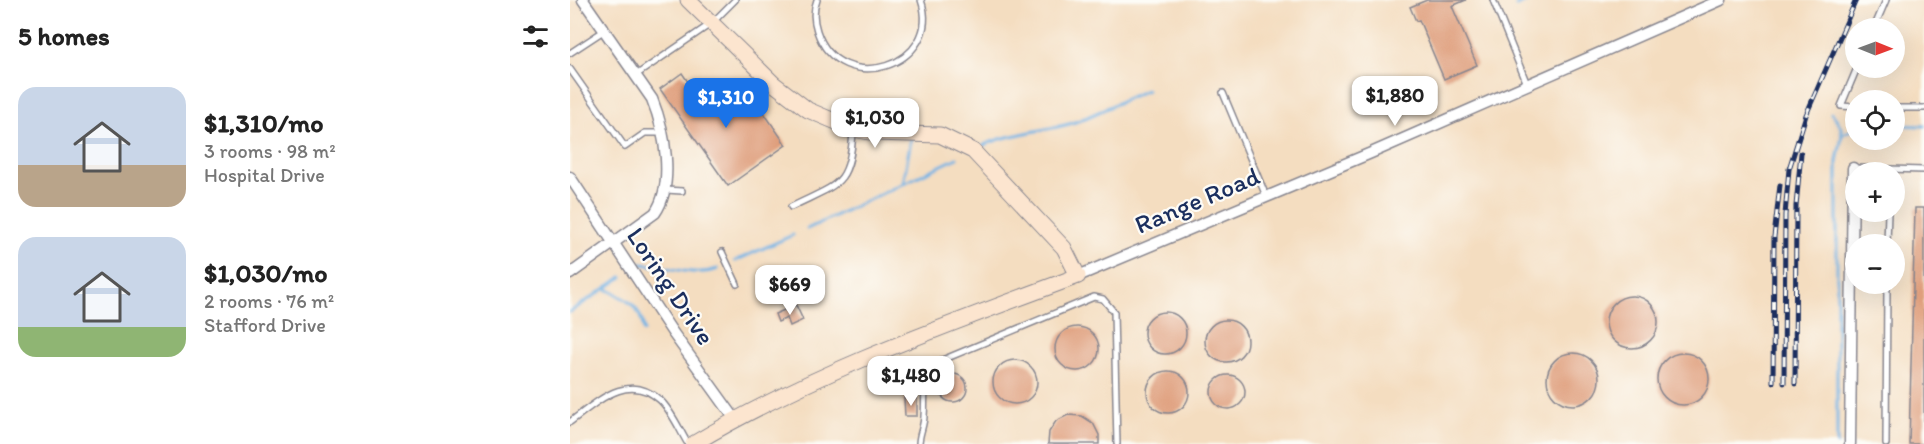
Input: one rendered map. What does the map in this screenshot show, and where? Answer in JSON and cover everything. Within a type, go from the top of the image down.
[{"type":"street","points":[[570,274],[655,213],[666,190],[667,172],[655,107],[636,75],[583,0]]},
{"type":"street","points":[[688,0],[789,97],[817,114],[853,129],[875,133],[940,135],[973,151],[1064,248],[1077,276]]},
{"type":"street","name":"Range Road","points":[[693,444],[735,419],[930,332],[1077,276],[1721,0]]},
{"type":"street","name":"Loring Drive","points":[[570,177],[673,333],[735,419]]},
{"type":"street","points":[[1850,444],[1853,222]]},
{"type":"lane","points":[[636,75],[712,23],[735,0]]},
{"type":"lane","points":[[817,0],[815,23],[820,40],[833,56],[847,65],[865,70],[888,67],[905,57],[916,43],[922,29],[921,0]]},
{"type":"lane","points":[[1493,0],[1527,84]]},
{"type":"lane","points":[[1878,18],[1886,0]]},
{"type":"lane","points":[[570,54],[605,30]]},
{"type":"lane","points":[[570,69],[625,147],[645,133],[660,133]]},
{"type":"lane","points":[[1223,93],[1266,196]]},
{"type":"lane","points":[[1905,108],[1924,108]]},
{"type":"lane","points":[[791,207],[838,183],[846,174],[852,158],[853,129]]},
{"type":"lane","points":[[1905,171],[1924,170]]},
{"type":"lane","points":[[666,190],[682,191]]},
{"type":"lane","points":[[722,252],[737,284]]},
{"type":"lane","points":[[1886,444],[1887,294]]},
{"type":"lane","points":[[920,444],[919,434],[924,420],[924,381],[930,369],[940,361],[1094,297],[1103,299],[1114,312],[1117,444]]},
{"type":"lane","points":[[570,422],[613,391],[641,388],[661,401],[688,444]]},
{"type":"building","points":[[1427,0],[1466,0],[1452,6],[1477,65],[1444,79],[1419,20],[1416,21],[1410,7]]},
{"type":"building","points":[[682,73],[710,114],[747,88],[786,145],[728,186],[660,89]]},
{"type":"building","points":[[1915,208],[1924,208],[1924,444],[1909,444]]},
{"type":"building","points":[[1632,296],[1646,300],[1654,308],[1658,322],[1654,336],[1646,344],[1632,348],[1618,344],[1610,336],[1606,322],[1610,308],[1618,300]]},
{"type":"building","points":[[796,305],[803,320],[790,326],[787,318],[778,322],[775,314]]},
{"type":"building","points":[[1165,312],[1173,313],[1180,318],[1185,325],[1185,341],[1180,348],[1173,353],[1165,354],[1157,353],[1150,348],[1145,341],[1144,333],[1145,325],[1150,318],[1157,313]]},
{"type":"building","points":[[1226,320],[1241,326],[1247,341],[1241,356],[1226,362],[1211,356],[1205,341],[1211,326]]},
{"type":"building","points":[[1077,327],[1092,334],[1099,349],[1092,364],[1077,371],[1062,364],[1055,349],[1062,334]]},
{"type":"building","points":[[1573,353],[1583,355],[1591,361],[1597,369],[1599,379],[1597,389],[1591,397],[1583,403],[1573,405],[1563,403],[1555,397],[1549,389],[1547,379],[1549,369],[1555,361],[1563,355]]},
{"type":"building","points":[[1683,353],[1697,357],[1705,365],[1709,379],[1705,393],[1697,401],[1683,405],[1669,401],[1661,393],[1657,379],[1661,365],[1669,357]]},
{"type":"building","points":[[1015,360],[1030,367],[1037,382],[1030,397],[1015,404],[1000,397],[993,382],[1000,367]]},
{"type":"building","points":[[1168,371],[1183,377],[1189,392],[1183,407],[1168,413],[1153,407],[1147,392],[1153,377]]},
{"type":"building","points":[[953,374],[963,378],[967,388],[963,398],[953,402],[943,398],[939,388],[943,378]]},
{"type":"building","points":[[1228,375],[1240,380],[1245,392],[1240,404],[1228,409],[1216,404],[1211,392],[1216,380]]},
{"type":"building","points":[[904,398],[917,398],[917,416],[905,416]]},
{"type":"building","points":[[1068,415],[1082,416],[1093,423],[1099,435],[1099,444],[1048,444],[1049,432],[1056,421]]},
{"type":"waterway","points":[[1516,6],[1530,0]]},
{"type":"waterway","points":[[982,146],[1014,135],[1069,124],[1147,90]]},
{"type":"waterway","points":[[1831,113],[1842,130],[1837,162],[1837,444]]},
{"type":"waterway","points":[[1905,125],[1924,126]]},
{"type":"waterway","points":[[903,184],[911,139]]},
{"type":"waterway","points":[[807,229],[957,158]]},
{"type":"waterway","points":[[735,261],[793,235]]},
{"type":"waterway","points":[[641,264],[689,272],[718,269]]},
{"type":"waterway","points":[[570,312],[622,277]]},
{"type":"waterway","points":[[606,289],[632,304],[640,315],[644,331]]},
{"type":"railway","points":[[1784,383],[1785,215],[1789,169],[1806,115],[1856,0]]},
{"type":"railway","points":[[1795,384],[1796,206],[1801,153]]},
{"type":"railway","points":[[1773,382],[1774,237],[1780,185]]}]
